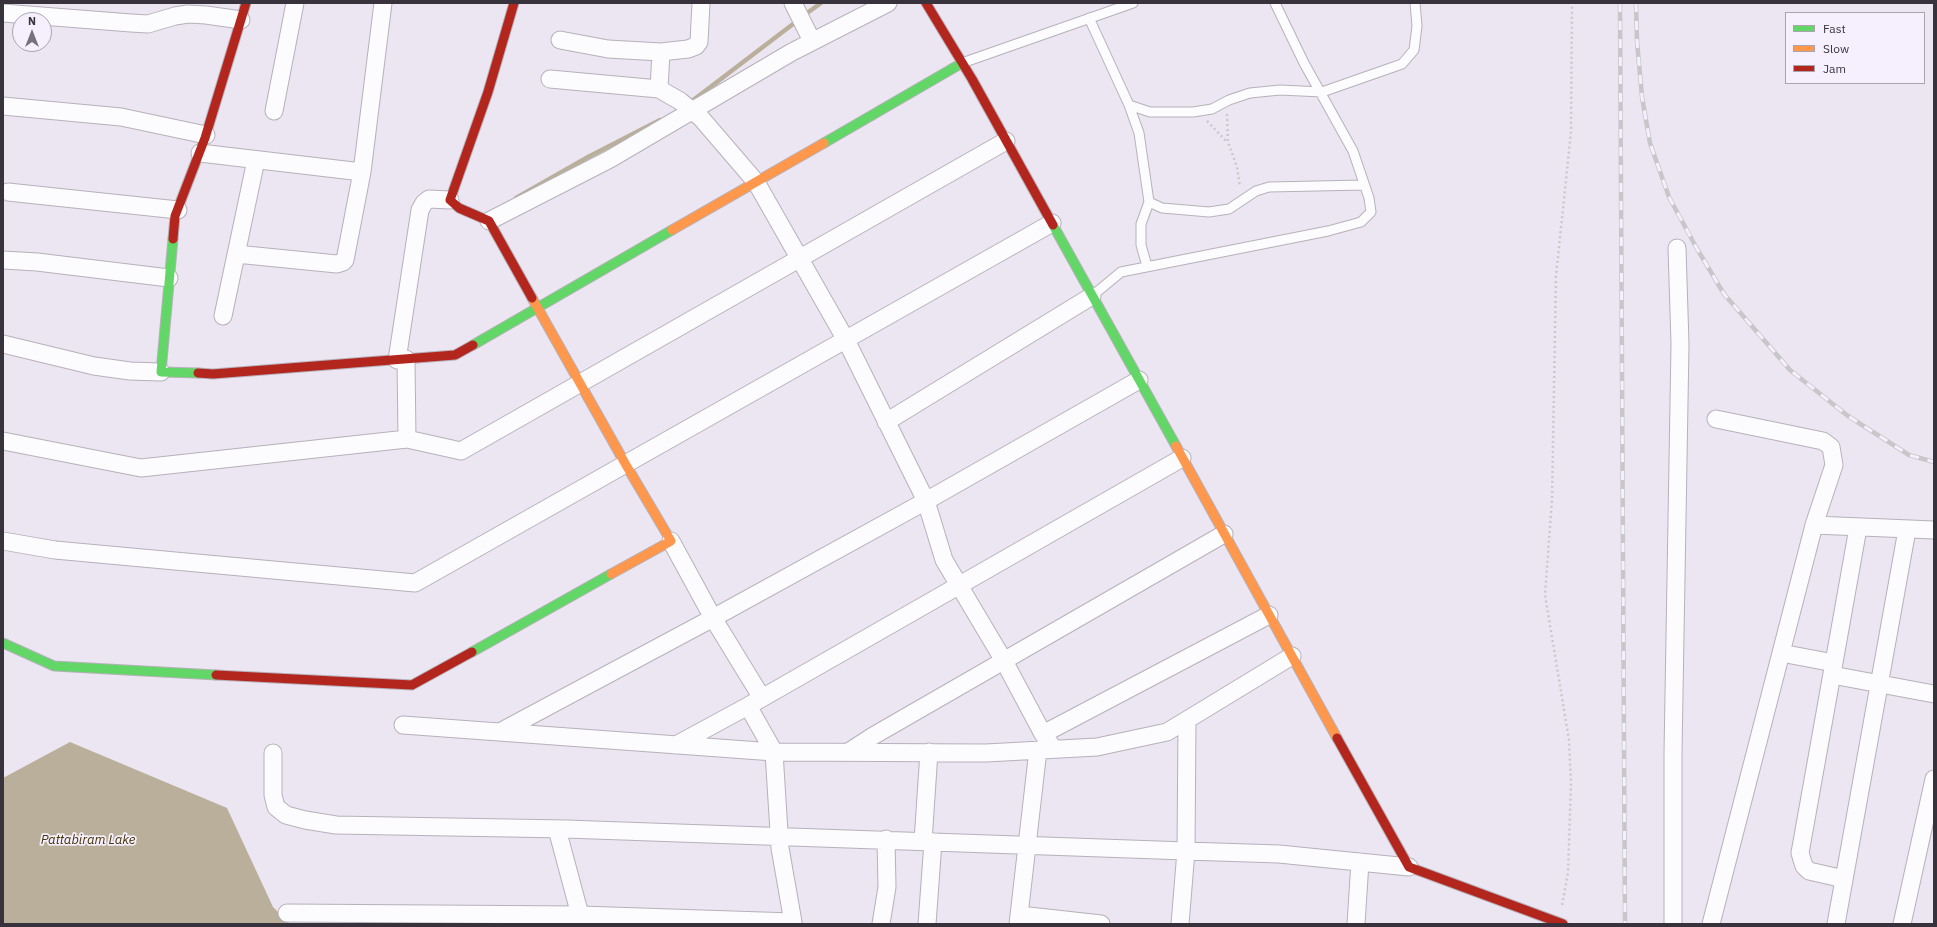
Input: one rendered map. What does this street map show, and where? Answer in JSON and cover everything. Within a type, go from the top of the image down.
[{"type":"street","points":[[161,372],[175,216],[206,135],[246,3]]},
{"type":"street","points":[[274,111],[295,3]]},
{"type":"street","points":[[236,254],[337,264],[343,262],[362,172],[383,3]]},
{"type":"street","points":[[450,200],[488,92],[514,3]]},
{"type":"street","points":[[560,40],[608,49],[661,52],[688,49],[696,46],[699,42],[701,33],[701,3]]},
{"type":"street","points":[[489,221],[610,159],[693,110],[809,35],[888,3]]},
{"type":"street","points":[[926,3],[962,63],[1052,223],[1409,867]]},
{"type":"street","points":[[796,8],[809,35]]},
{"type":"street","points":[[3,13],[148,24],[175,16],[188,14],[241,20]]},
{"type":"street","points":[[659,90],[661,52]]},
{"type":"street","points":[[3,344],[94,366],[130,371],[213,374],[455,355],[538,309],[962,63]]},
{"type":"street","points":[[550,79],[659,90],[693,110],[756,182],[846,340],[926,501],[944,560],[958,586],[1004,661],[1043,734],[1046,749],[1028,845],[1019,920],[1101,924]]},
{"type":"street","points":[[3,106],[121,117],[206,135]]},
{"type":"street","points":[[3,441],[141,468],[407,439],[461,451],[1006,141]]},
{"type":"street","points":[[200,153],[362,172]]},
{"type":"street","points":[[223,316],[256,160]]},
{"type":"street","points":[[8,192],[178,210]]},
{"type":"street","points":[[287,913],[413,919],[580,916],[779,920],[793,923],[780,848],[774,752],[755,702],[713,618],[671,541],[626,465],[489,221],[459,208],[450,200],[429,198],[424,202],[420,210],[402,360],[407,439]]},
{"type":"street","points":[[3,541],[55,550],[415,583],[1052,223]]},
{"type":"street","points":[[1673,924],[1673,753],[1680,344],[1677,248]]},
{"type":"street","points":[[3,260],[37,262],[169,278]]},
{"type":"street","points":[[886,422],[1092,296]]},
{"type":"street","points":[[500,732],[713,618],[926,501],[1139,380]]},
{"type":"street","points":[[1711,924],[1814,526],[1834,465],[1831,447],[1823,441],[1716,419]]},
{"type":"street","points":[[676,745],[755,702],[1182,458]]},
{"type":"street","points":[[1814,526],[1934,530]]},
{"type":"street","points":[[1844,879],[1810,871],[1804,866],[1800,853],[1858,528]]},
{"type":"street","points":[[1836,924],[1878,684],[1907,530]]},
{"type":"street","points":[[850,751],[873,736],[1224,534]]},
{"type":"street","points":[[3,643],[54,666],[412,684],[671,541]]},
{"type":"street","points":[[1043,734],[1269,615]]},
{"type":"street","points":[[1781,653],[1878,684],[1934,694]]},
{"type":"street","points":[[403,725],[774,752],[850,751],[986,753],[1097,747],[1167,732],[1292,656]]},
{"type":"street","points":[[1180,924],[1186,851],[1187,720]]},
{"type":"street","points":[[927,924],[929,752]]},
{"type":"street","points":[[273,753],[273,795],[276,807],[286,815],[336,825],[557,828],[1279,854],[1409,867],[1527,915],[1561,923]]},
{"type":"street","points":[[1902,924],[1934,779]]},
{"type":"street","points":[[557,828],[580,916]]},
{"type":"street","points":[[881,924],[887,887],[886,839]]},
{"type":"street","points":[[1356,924],[1360,862]]},
{"type":"lane","points":[[962,63],[1133,3]]},
{"type":"lane","points":[[1092,296],[1121,272],[1328,231],[1361,222],[1371,212],[1369,198],[1353,151],[1322,92],[1304,63],[1275,3]]},
{"type":"lane","points":[[1129,105],[1150,112],[1199,111],[1212,109],[1229,100],[1257,92],[1280,90],[1322,92],[1402,64],[1414,50],[1417,26],[1415,3]]},
{"type":"lane","points":[[1089,18],[1129,105],[1139,133],[1149,202],[1141,224],[1142,245],[1147,266]]},
{"type":"lane","points":[[1149,202],[1162,208],[1210,212],[1229,209],[1241,200],[1256,192],[1269,188],[1364,185]]},
{"type":"path","points":[[1561,923],[1568,873],[1571,776],[1569,740],[1545,595],[1552,499],[1556,276],[1571,132],[1572,3]]},
{"type":"path","points":[[1229,100],[1226,122],[1228,142],[1237,167],[1241,200]]},
{"type":"path","points":[[1199,111],[1212,129],[1228,142]]},
{"type":"water","name":"Pattabiram Lake","points":[[70,742],[227,808],[273,907],[290,924],[3,924],[3,778]]},
{"type":"waterway","points":[[803,16],[821,3]]},
{"type":"waterway","points":[[692,101],[797,21]]},
{"type":"waterway","points":[[516,198],[588,157],[660,120]]},
{"type":"railway","points":[[1620,3],[1625,924]]},
{"type":"railway","points":[[1636,3],[1637,41],[1642,97],[1650,143],[1669,197],[1724,294],[1790,370],[1848,416],[1909,455],[1934,462]]},
{"type":"traffic: fast","points":[[824,143],[962,63]]},
{"type":"traffic: fast","points":[[1053,225],[1176,446]]},
{"type":"traffic: fast","points":[[473,345],[672,230]]},
{"type":"traffic: fast","points":[[173,239],[161,372],[198,373]]},
{"type":"traffic: fast","points":[[472,652],[611,574]]},
{"type":"traffic: fast","points":[[3,643],[54,666],[216,675]]},
{"type":"traffic: slow","points":[[672,230],[824,143]]},
{"type":"traffic: slow","points":[[532,298],[626,465],[671,541],[611,574]]},
{"type":"traffic: slow","points":[[1176,446],[1337,738]]},
{"type":"traffic: jam","points":[[173,239],[175,216],[205,138],[246,3]]},
{"type":"traffic: jam","points":[[514,3],[488,92],[450,200],[459,208],[489,221],[532,298]]},
{"type":"traffic: jam","points":[[926,3],[972,79],[1053,225]]},
{"type":"traffic: jam","points":[[198,373],[213,374],[455,355],[473,345]]},
{"type":"traffic: jam","points":[[216,675],[412,685],[472,652]]},
{"type":"traffic: jam","points":[[1337,738],[1409,867],[1563,924]]}]
